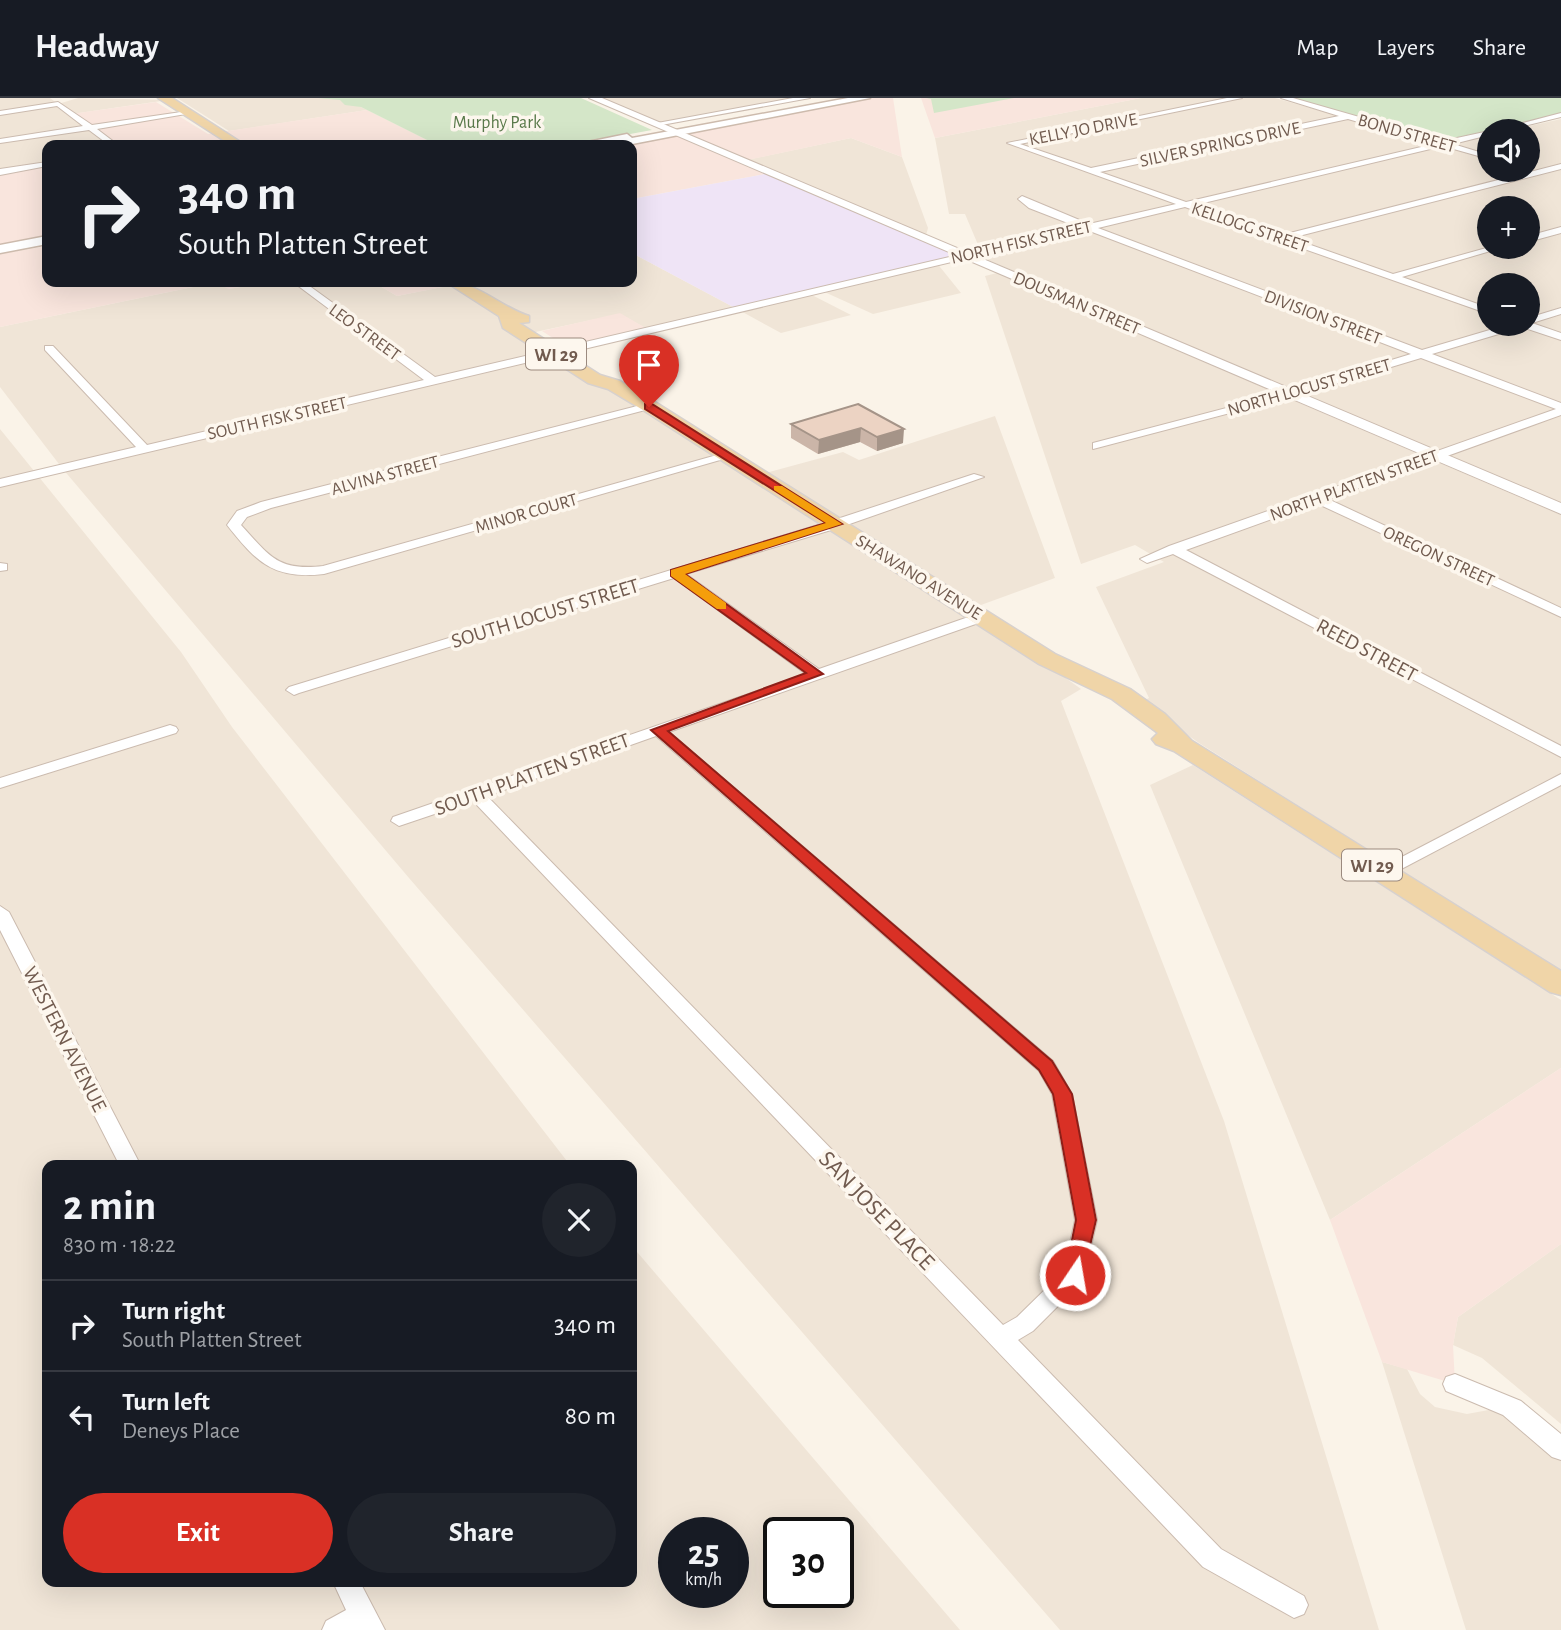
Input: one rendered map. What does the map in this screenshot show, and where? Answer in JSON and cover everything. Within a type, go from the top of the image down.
[{"type":"main road","points":[[164,98],[231,140]]},
{"type":"main road","points":[[632,140],[773,110],[865,98]]},
{"type":"main road","points":[[612,140],[672,131]]},
{"type":"main road","points":[[0,248],[42,241]]},
{"type":"main road","points":[[0,254],[42,247]]},
{"type":"main road","name":"SHAWANO AVENUE","points":[[462,287],[506,314],[509,324],[611,374],[614,385],[1047,659],[1060,674],[1089,695],[1157,736],[1184,746],[1561,985]]},
{"type":"street","name":"DOUSMAN STREET","points":[[594,98],[1561,509]]},
{"type":"street","points":[[749,98],[773,110]]},
{"type":"street","points":[[656,124],[773,110],[806,98]]},
{"type":"street","name":"KELLY JO DRIVE","points":[[1011,143],[1238,98]]},
{"type":"street","name":"BOND STREET","points":[[1285,98],[1477,153]]},
{"type":"street","points":[[0,113],[58,104],[107,140]]},
{"type":"street","points":[[0,141],[188,113]]},
{"type":"street","points":[[1540,120],[1561,115]]},
{"type":"street","name":"SILVER SPRINGS DRIVE","points":[[1091,172],[1349,116]]},
{"type":"street","name":"NORTH FISK STREET","points":[[562,351],[1477,136]]},
{"type":"street","name":"KELLOGG STREET","points":[[1011,143],[1477,307]]},
{"type":"street","points":[[0,172],[42,165]]},
{"type":"street","points":[[1540,170],[1561,166]]},
{"type":"street","points":[[1540,173],[1561,180]]},
{"type":"street","points":[[1281,238],[1491,182]]},
{"type":"street","name":"DIVISION STREET","points":[[1022,199],[1032,206],[1561,409]]},
{"type":"street","points":[[1540,236],[1561,230]]},
{"type":"street","points":[[1392,277],[1477,253]]},
{"type":"street","name":"LEO STREET","points":[[305,287],[433,381]]},
{"type":"street","name":"NORTH LOCUST STREET","points":[[1540,318],[1561,312]]},
{"type":"street","points":[[1540,329],[1561,337]]},
{"type":"street","name":"NORTH LOCUST STREET","points":[[1097,446],[1291,394],[1481,336]]},
{"type":"street","points":[[49,348],[144,449]]},
{"type":"street","name":"SOUTH FISK STREET","points":[[0,483],[562,351]]},
{"type":"street","name":"ALVINA STREET","points":[[324,570],[297,575],[275,568],[234,525],[242,514],[266,505],[649,407]]},
{"type":"street","name":"NORTH PLATTEN STREET","points":[[1147,559],[1561,409]]},
{"type":"street","name":"MINOR COURT","points":[[324,570],[728,456]]},
{"type":"street","points":[[836,524],[978,477]]},
{"type":"street","name":"OREGON STREET","points":[[1316,498],[1561,613]]},
{"type":"street","name":"SOUTH LOCUST STREET","points":[[294,690],[836,524]]},
{"type":"street","name":"REED STREET","points":[[1174,549],[1561,752]]},
{"type":"street","points":[[676,573],[816,674]]},
{"type":"street","name":"SOUTH PLATTEN STREET","points":[[399,821],[982,617]]},
{"type":"street","points":[[0,783],[170,730]]},
{"type":"street","points":[[658,730],[1045,1066],[1062,1094],[1086,1220],[1075,1275],[1025,1324],[1000,1339]]},
{"type":"street","points":[[1382,872],[1561,779]]},
{"type":"street","name":"SAN JOSE PLACE","points":[[476,794],[1212,1558],[1294,1605]]},
{"type":"street","name":"WESTERN AVENUE","points":[[0,912],[128,1160]]},
{"type":"street","points":[[1455,1384],[1512,1408],[1561,1449]]},
{"type":"street","points":[[336,1630],[367,1622],[349,1587]]},
{"type":"shaded area","points":[[0,98],[50,98],[58,104],[78,98],[168,100],[72,114],[107,140],[42,140],[42,165],[0,172]]},
{"type":"shaded area","points":[[177,98],[343,98],[367,110],[229,131]]},
{"type":"shaded area","points":[[594,98],[806,98],[656,124]]},
{"type":"shaded area","points":[[865,98],[893,98],[902,157],[851,138],[743,161],[770,173],[637,198],[637,140]]},
{"type":"shaded area","points":[[921,98],[1141,98],[935,138]]},
{"type":"shaded area","points":[[1141,98],[1275,98],[1445,146],[1477,138],[1477,182],[1540,182],[1540,124],[1561,119],[1561,504],[981,257],[988,252],[979,247],[965,214],[949,214],[935,138]]},
{"type":"shaded area","points":[[156,102],[208,134],[367,110],[427,140],[107,140],[71,114]]},
{"type":"shaded area","points":[[851,138],[902,157],[928,228],[925,239],[742,161]]},
{"type":"shaded area","points":[[42,165],[42,237],[0,244],[0,172]]},
{"type":"shaded area","points":[[770,173],[965,255],[737,309],[637,256],[637,198]]},
{"type":"shaded area","points":[[42,247],[42,287],[193,287],[0,327],[0,254]]},
{"type":"shaded area","points":[[637,256],[737,309],[649,330],[620,314],[526,334],[758,475],[843,452],[859,460],[995,416],[1055,578],[970,609],[1081,689],[1061,701],[1224,1121],[1379,1630],[1060,1630],[409,878],[62,468],[0,387],[0,327],[193,287],[382,287],[397,296],[442,287],[637,287]]},
{"type":"shaded area","points":[[936,262],[961,293],[873,314],[820,290]]},
{"type":"shaded area","points":[[997,273],[1561,515],[1561,971],[1199,743],[1141,702],[1149,698],[1096,587],[1164,562],[1135,545],[1081,564],[985,276]]},
{"type":"shaded area","points":[[382,287],[443,287],[397,296]]},
{"type":"shaded area","points":[[808,293],[851,315],[781,333],[737,309]]},
{"type":"shaded area","points":[[620,313],[649,330],[570,349],[542,331]]},
{"type":"shaded area","points":[[0,429],[181,652],[232,727],[566,1160],[42,1160],[42,1587],[637,1587],[637,1252],[960,1630],[0,1630]]},
{"type":"shaded area","points":[[1193,765],[1561,1000],[1561,1068],[1330,1220],[1150,785]]},
{"type":"shaded area","points":[[1561,1068],[1561,1244],[1458,1317],[1453,1345],[1455,1384],[1382,1362],[1330,1220]]},
{"type":"shaded area","points":[[1561,1244],[1561,1424],[1482,1358],[1453,1345],[1458,1317]]},
{"type":"shaded area","points":[[1382,1362],[1407,1369],[1420,1394],[1435,1407],[1467,1414],[1494,1409],[1561,1442],[1561,1630],[1466,1630]]},
{"type":"green space","name":"Murphy Park","points":[[318,98],[581,98],[652,130],[597,140],[427,140],[361,107],[345,105],[340,100]]},
{"type":"green space","points":[[926,98],[1014,98],[934,113],[931,99]]},
{"type":"green space","points":[[1285,98],[1561,98],[1561,115],[1540,120],[1477,119],[1477,136],[1447,144]]},
{"type":"building","points":[[858,404],[904,429],[877,437],[861,428],[819,440],[791,424]]},
{"type":"slow traffic","points":[[722,606],[676,573],[836,524],[778,488]]},
{"type":"route","points":[[649,407],[836,524],[676,573],[816,674],[658,730],[1045,1066],[1062,1094],[1086,1220],[1075,1275]]}]
